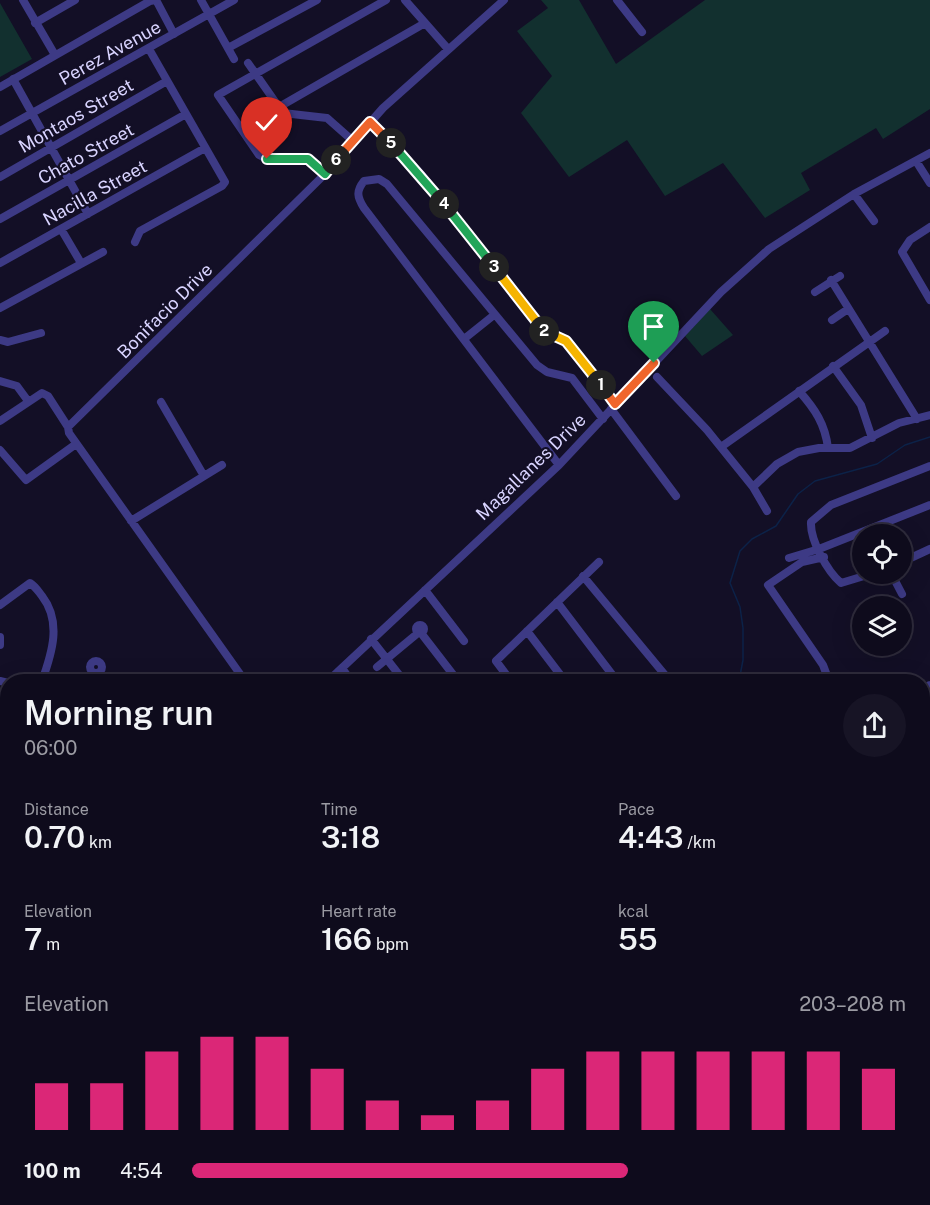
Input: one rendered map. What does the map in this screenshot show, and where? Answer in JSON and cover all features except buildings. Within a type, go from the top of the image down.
[{"type":"street","points":[[23,0],[55,55]]},
{"type":"street","points":[[35,22],[75,0]]},
{"type":"street","points":[[0,87],[150,1],[156,0],[174,34]]},
{"type":"street","points":[[201,0],[234,59]]},
{"type":"street","name":"Perez Avenue","points":[[0,131],[234,0]]},
{"type":"street","points":[[228,48],[316,0]]},
{"type":"street","points":[[325,174],[308,159],[267,159],[259,155],[218,95],[386,0]]},
{"type":"street","points":[[405,0],[448,49]]},
{"type":"street","name":"Bonifacio Drive","points":[[68,427],[325,174],[370,122],[504,0]]},
{"type":"street","points":[[617,0],[642,32]]},
{"type":"street","points":[[279,108],[425,23]]},
{"type":"street","points":[[135,242],[140,231],[222,186],[225,182],[149,49]]},
{"type":"street","points":[[248,63],[279,108],[290,116],[327,118],[353,141]]},
{"type":"street","points":[[13,79],[88,214]]},
{"type":"street","name":"Montaos Street","points":[[0,177],[167,81]]},
{"type":"street","name":"Chato Street","points":[[0,219],[186,114]]},
{"type":"street","points":[[370,122],[421,174],[543,330],[571,345],[676,496]]},
{"type":"street","name":"Nacilla Street","points":[[0,263],[205,148]]},
{"type":"street","name":"Magallanes Drive","points":[[336,674],[559,465],[613,407],[653,373],[721,292],[769,249],[854,194],[930,153]]},
{"type":"street","points":[[916,161],[930,183]]},
{"type":"street","points":[[559,465],[364,208],[358,198],[358,188],[364,181],[379,179],[387,184],[537,366],[548,372],[572,378],[603,419]]},
{"type":"street","points":[[854,194],[874,221]]},
{"type":"street","points":[[930,227],[910,240],[902,252],[926,286],[930,300]]},
{"type":"street","points":[[61,229],[81,263]]},
{"type":"street","points":[[0,308],[103,252]]},
{"type":"street","points":[[815,292],[840,276]]},
{"type":"street","points":[[831,280],[917,419]]},
{"type":"street","points":[[832,320],[848,309]]},
{"type":"street","points":[[464,339],[494,315]]},
{"type":"street","points":[[721,447],[885,331]]},
{"type":"street","points":[[0,340],[8,342],[40,333]]},
{"type":"street","points":[[833,366],[861,405],[872,438]]},
{"type":"street","points":[[653,373],[690,408],[753,488],[767,510]]},
{"type":"street","points":[[0,381],[17,386],[28,401]]},
{"type":"street","points":[[799,391],[819,417],[828,448]]},
{"type":"street","points":[[0,421],[42,393],[48,396],[76,444],[240,674]]},
{"type":"street","points":[[161,402],[204,476]]},
{"type":"street","points":[[753,488],[777,464],[798,452],[850,448],[899,423],[930,415]]},
{"type":"street","points":[[0,450],[26,480],[76,444]]},
{"type":"street","points":[[130,521],[222,465]]},
{"type":"street","points":[[852,580],[841,583],[819,549],[811,530],[812,522],[831,504],[930,466]]},
{"type":"street","points":[[789,558],[819,549],[930,505]]},
{"type":"street","points":[[912,557],[930,549]]},
{"type":"street","points":[[824,557],[802,562],[768,585],[823,666],[826,674]]},
{"type":"street","points":[[505,674],[495,661],[599,562]]},
{"type":"street","points":[[583,576],[664,674]]},
{"type":"street","points":[[0,605],[30,583],[48,603],[52,612],[54,636],[44,674]]},
{"type":"street","points":[[897,584],[902,594]]},
{"type":"street","points":[[425,590],[464,641]]},
{"type":"street","points":[[557,603],[612,674]]},
{"type":"street","points":[[527,631],[560,674]]},
{"type":"street","points":[[377,667],[420,633],[452,674]]},
{"type":"street","points":[[0,637],[0,645]]},
{"type":"street","points":[[371,639],[399,674]]},
{"type":"street","points":[[342,668],[346,674]]},
{"type":"green space","points":[[541,0],[579,0],[616,64],[705,0],[930,0],[930,109],[883,139],[876,128],[801,173],[810,190],[765,218],[723,163],[665,196],[627,140],[569,177],[521,113],[552,76],[517,31],[548,8]]},
{"type":"green space","points":[[0,3],[32,59],[0,77]]},
{"type":"green space","points":[[710,309],[733,335],[702,356],[685,336]]},
{"type":"waterway","points":[[740,674],[743,660],[743,628],[740,607],[730,583],[740,551],[752,539],[776,526],[798,494],[815,481],[877,464],[905,445],[930,437]]},
{"type":"route","points":[[267,159],[308,159],[325,174],[370,122],[421,174],[543,330],[571,345],[615,404],[654,363]]}]
